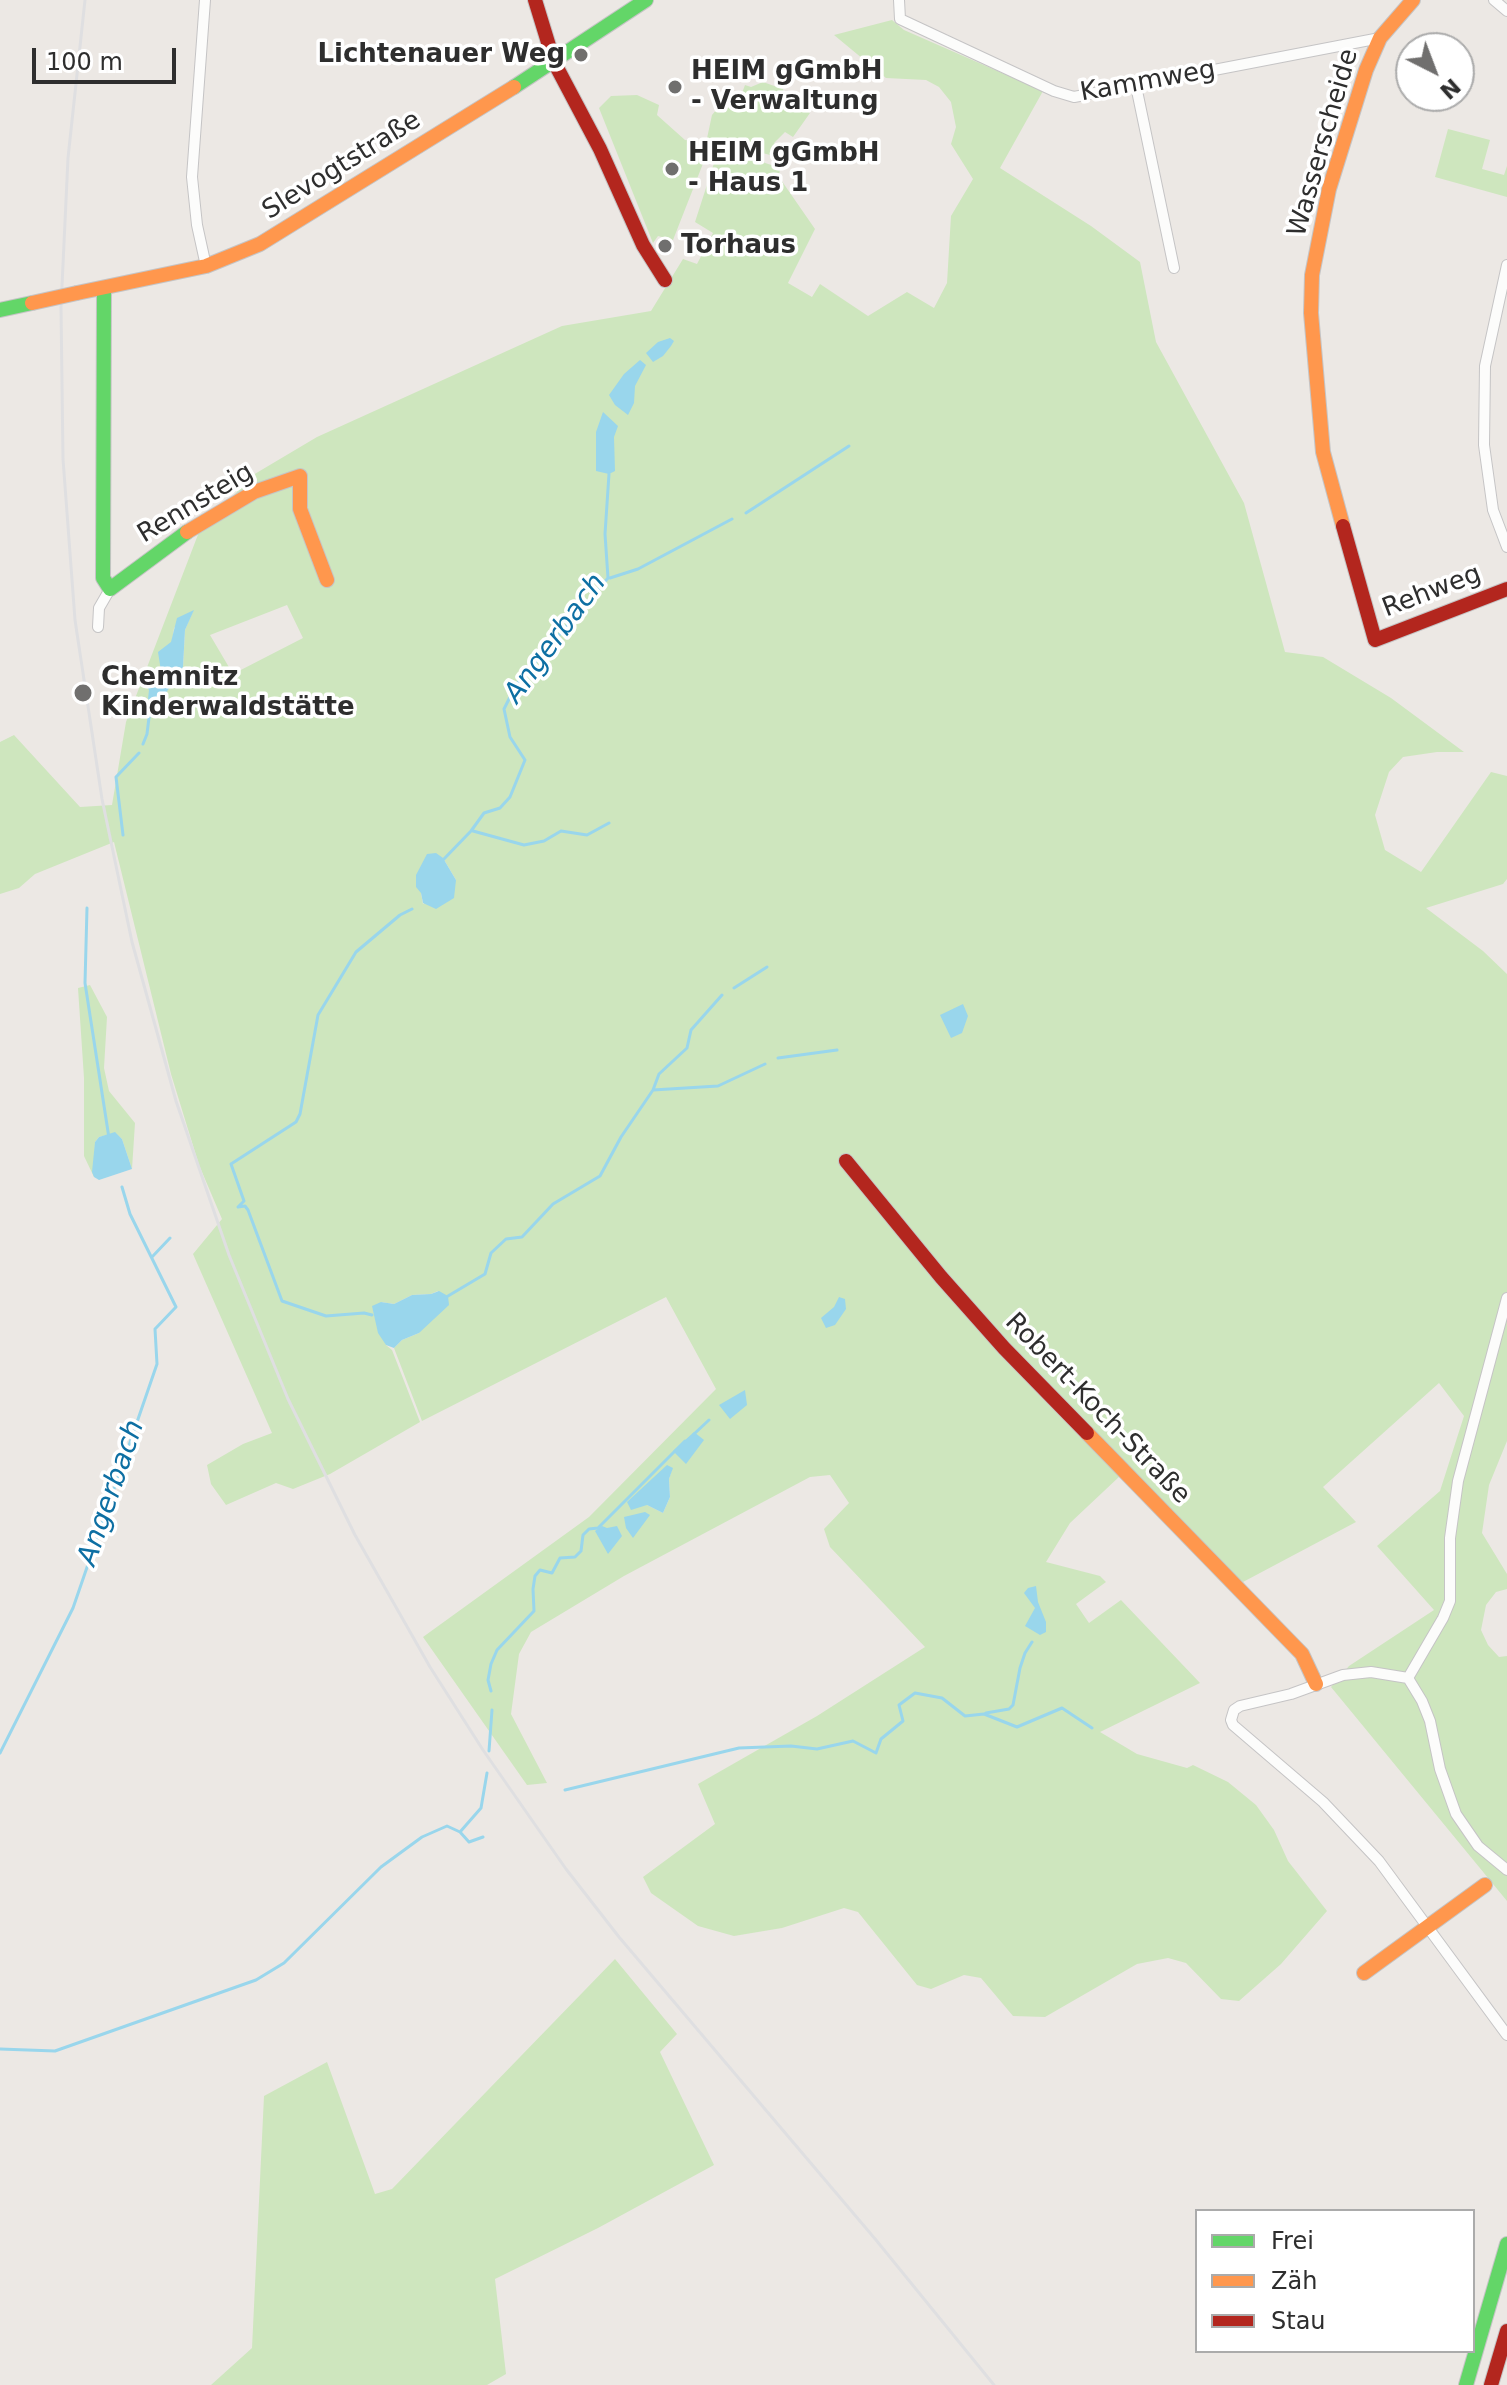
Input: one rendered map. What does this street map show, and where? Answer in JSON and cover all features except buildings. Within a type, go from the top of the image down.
[{"type":"main road","points":[[535,0],[554,62],[600,149],[643,245],[665,280]]},
{"type":"main road","name":"Slevogtstraße","points":[[0,310],[206,266],[271,238],[554,62],[646,0]]},
{"type":"main road","name":"Wasserscheide","points":[[1375,640],[1323,452],[1311,313],[1312,275],[1329,189],[1366,70],[1380,38],[1413,0]]},
{"type":"main road","name":"Rennsteig","points":[[104,288],[103,578],[110,589],[154,555],[254,492],[300,476],[300,509],[327,580]]},
{"type":"main road","name":"Rehweg","points":[[1375,640],[1507,589]]},
{"type":"main road","name":"Robert-Koch-Straße","points":[[846,1161],[933,1268],[1004,1348],[1302,1654],[1316,1684]]},
{"type":"main road","points":[[1364,1973],[1485,1885]]},
{"type":"main road","points":[[1466,2385],[1507,2244]]},
{"type":"main road","points":[[1491,2385],[1507,2331]]},
{"type":"street","points":[[205,0],[192,177],[197,225],[206,266]]},
{"type":"street","name":"Kammweg","points":[[899,0],[900,19],[1054,91],[1074,97],[1380,38]]},
{"type":"street","points":[[1494,0],[1507,11]]},
{"type":"street","points":[[1136,86],[1174,268]]},
{"type":"street","points":[[1507,265],[1485,366],[1484,445],[1493,510],[1507,547]]},
{"type":"street","name":"Rennsteig","points":[[98,627],[99,608],[110,589]]},
{"type":"street","points":[[1408,1678],[1450,1601],[1450,1538],[1458,1481],[1507,1298]]},
{"type":"street","points":[[1507,1870],[1478,1846],[1456,1814],[1440,1769],[1430,1721],[1408,1678],[1388,1673],[1356,1672],[1234,1710],[1233,1725],[1323,1802],[1379,1861],[1507,2035]]},
{"type":"green space","points":[[892,20],[904,30],[1043,91],[1000,168],[1091,226],[1140,262],[1156,342],[1244,503],[1285,652],[1323,657],[1391,698],[1464,752],[1403,757],[1389,772],[1375,815],[1385,850],[1421,872],[1491,772],[1507,776],[1507,879],[1503,884],[1426,908],[1483,951],[1507,974],[1507,1441],[1489,1485],[1482,1533],[1507,1574],[1507,1589],[1496,1592],[1486,1605],[1481,1630],[1488,1645],[1499,1657],[1507,1656],[1507,1901],[1331,1687],[1349,1666],[1434,1610],[1377,1546],[1440,1491],[1464,1416],[1439,1383],[1323,1487],[1356,1522],[1243,1582],[1120,1476],[1070,1523],[1046,1562],[1100,1576],[1106,1582],[1076,1604],[1089,1623],[1121,1600],[1200,1683],[1100,1732],[1137,1754],[1187,1768],[1193,1765],[1228,1782],[1256,1805],[1274,1830],[1288,1861],[1327,1911],[1281,1964],[1239,2001],[1221,1999],[1186,1963],[1168,1958],[1137,1964],[1045,2017],[1013,2016],[981,1978],[964,1975],[931,1989],[917,1985],[858,1912],[844,1908],[782,1928],[734,1936],[698,1926],[651,1893],[643,1877],[715,1824],[698,1784],[817,1716],[925,1647],[830,1547],[824,1529],[849,1503],[830,1475],[810,1477],[624,1576],[531,1632],[519,1654],[511,1714],[547,1783],[527,1785],[423,1637],[589,1517],[716,1389],[666,1297],[422,1421],[394,1348],[402,1340],[419,1333],[438,1291],[412,1295],[394,1304],[381,1302],[386,1345],[392,1350],[420,1422],[330,1474],[293,1489],[276,1483],[226,1505],[211,1484],[207,1465],[243,1444],[272,1433],[193,1254],[222,1219],[199,1165],[171,1074],[114,842],[35,874],[19,888],[0,894],[0,742],[14,735],[80,807],[112,805],[126,722],[199,532],[253,475],[317,437],[562,326],[651,311],[683,259],[697,264],[713,233],[695,222],[719,155],[736,153],[780,168],[779,177],[815,229],[788,283],[812,297],[820,284],[868,316],[907,292],[934,308],[947,283],[951,216],[973,179],[951,144],[956,127],[951,102],[939,87],[926,80],[886,78],[834,35]],"holes":[[[287,605],[303,638],[233,674],[210,635]],[[193,611],[185,630],[183,667],[149,699],[150,690],[172,642],[174,628]],[[443,858],[456,880],[423,904],[421,893]],[[672,1469],[670,1497],[663,1513],[647,1505]]]},
{"type":"green space","points":[[763,82],[783,89],[786,99],[810,113],[793,137],[785,132],[774,143],[782,153],[770,155],[736,146],[713,147],[706,143],[712,115],[722,103],[732,110],[745,85],[751,87]]},
{"type":"green space","points":[[637,95],[659,105],[657,115],[685,140],[697,142],[704,161],[673,240],[658,236],[653,243],[599,108],[611,96]]},
{"type":"green space","points":[[1448,129],[1490,140],[1482,169],[1504,175],[1507,166],[1507,197],[1435,177]]},
{"type":"green space","points":[[90,985],[107,1017],[104,1068],[109,1091],[135,1123],[132,1169],[122,1139],[115,1133],[99,1137],[95,1142],[94,1177],[84,1156],[84,1078],[78,988]]},
{"type":"green space","points":[[615,1959],[677,2034],[660,2052],[714,2165],[495,2279],[506,2374],[487,2385],[211,2385],[252,2348],[264,2096],[327,2062],[375,2194],[392,2189]]},
{"type":"water","points":[[670,338],[674,341],[671,346],[653,362],[646,353],[658,342]]},
{"type":"water","points":[[640,360],[646,365],[635,386],[634,403],[628,415],[615,405],[609,395],[624,374]]},
{"type":"water","points":[[603,412],[618,426],[614,437],[615,471],[609,474],[596,471],[596,432]]},
{"type":"water","points":[[194,610],[185,630],[183,667],[158,705],[148,699],[149,690],[145,683],[161,671],[158,652],[171,642],[177,618]]},
{"type":"water","points":[[436,853],[443,858],[456,880],[454,898],[436,909],[423,903],[416,887],[416,875],[427,854]]},
{"type":"water","points":[[963,1004],[968,1016],[962,1033],[951,1038],[940,1015]]},
{"type":"water","points":[[115,1132],[122,1139],[132,1169],[99,1180],[92,1172],[95,1142],[99,1137]]},
{"type":"water","points":[[439,1291],[448,1296],[449,1305],[419,1333],[402,1340],[394,1348],[386,1345],[378,1333],[372,1306],[381,1302],[394,1304],[412,1295]]},
{"type":"water","points":[[839,1297],[845,1299],[846,1309],[835,1325],[826,1328],[821,1318],[834,1307]]},
{"type":"water","points":[[745,1390],[747,1405],[730,1419],[719,1405]]},
{"type":"water","points":[[694,1432],[704,1440],[686,1464],[673,1451]]},
{"type":"water","points":[[667,1465],[673,1468],[669,1479],[670,1497],[663,1513],[647,1505],[631,1510],[627,1502]]},
{"type":"water","points":[[645,1512],[650,1515],[633,1538],[626,1528],[624,1517]]},
{"type":"water","points":[[602,1526],[617,1526],[622,1536],[608,1554],[595,1531]]},
{"type":"water","points":[[1036,1586],[1046,1622],[1046,1632],[1040,1635],[1025,1626],[1035,1608],[1024,1593]]},
{"type":"waterway","points":[[746,513],[849,446]]},
{"type":"waterway","name":"Angerbach","points":[[442,861],[484,813],[500,808],[510,797],[525,760],[510,737],[504,709],[516,685],[608,578],[605,534],[609,474]]},
{"type":"waterway","points":[[610,578],[638,569],[732,519]]},
{"type":"waterway","points":[[143,744],[151,701]]},
{"type":"waterway","points":[[123,835],[116,777],[139,753]]},
{"type":"waterway","points":[[473,831],[524,845],[544,841],[561,831],[587,835],[609,823]]},
{"type":"waterway","points":[[87,908],[85,983],[109,1138]]},
{"type":"waterway","name":"Angerbach","points":[[372,1315],[326,1316],[282,1301],[248,1210],[245,1206],[238,1207],[244,1201],[231,1164],[296,1122],[318,1015],[356,952],[400,915],[412,909]]},
{"type":"waterway","points":[[734,988],[767,967]]},
{"type":"waterway","points":[[653,1090],[659,1074],[687,1048],[691,1030],[722,995]]},
{"type":"waterway","points":[[778,1058],[837,1050]]},
{"type":"waterway","points":[[448,1296],[485,1274],[491,1253],[506,1239],[522,1237],[553,1204],[600,1176],[621,1137],[653,1090],[718,1086],[765,1064]]},
{"type":"waterway","name":"Angerbach","points":[[0,1753],[73,1608],[157,1364],[155,1329],[176,1307],[130,1214],[122,1187]]},
{"type":"waterway","name":"Angerbach","points":[[152,1257],[170,1238]]},
{"type":"waterway","points":[[694,1434],[709,1420]]},
{"type":"waterway","points":[[491,1691],[488,1680],[497,1650],[534,1611],[535,1576],[540,1570],[552,1573],[560,1558],[575,1557],[581,1551],[583,1535],[589,1529],[598,1528],[685,1441]]},
{"type":"waterway","points":[[986,1713],[1009,1709],[1013,1705],[1020,1668],[1032,1642]]},
{"type":"waterway","points":[[565,1790],[739,1748],[791,1746],[817,1749],[853,1741],[876,1753],[881,1739],[903,1721],[899,1705],[915,1693],[942,1698],[965,1716],[984,1714],[1017,1727],[1062,1708],[1092,1728]]},
{"type":"waterway","points":[[489,1751],[492,1710]]},
{"type":"waterway","points":[[460,1832],[481,1808],[487,1773]]},
{"type":"waterway","points":[[0,2049],[55,2051],[256,1980],[284,1963],[381,1867],[422,1837],[447,1826],[460,1832],[469,1842],[483,1837]]},
{"type":"railway","points":[[85,0],[68,158],[61,307],[63,459],[75,620],[102,799],[132,942],[176,1101],[229,1255],[288,1399],[355,1535],[430,1667],[483,1750],[566,1869],[619,1937],[876,2240],[994,2385]]},
{"type":"traffic: fast","points":[[514,87],[646,0]]},
{"type":"traffic: fast","points":[[104,288],[103,578],[110,589],[187,532]]},
{"type":"traffic: fast","points":[[0,310],[32,303]]},
{"type":"traffic: fast","points":[[1466,2385],[1507,2244]]},
{"type":"traffic: slow","points":[[1343,526],[1323,452],[1311,313],[1312,275],[1329,189],[1366,70],[1380,38],[1413,0]]},
{"type":"traffic: slow","points":[[77,293],[206,266],[260,244],[514,87]]},
{"type":"traffic: slow","points":[[32,303],[77,293]]},
{"type":"traffic: slow","points":[[187,532],[254,492],[300,476],[300,509],[327,580]]},
{"type":"traffic: slow","points":[[1087,1433],[1302,1654],[1316,1684]]},
{"type":"traffic: slow","points":[[1364,1973],[1485,1885]]},
{"type":"traffic: jam","points":[[535,0],[554,62],[600,149],[643,245],[665,280]]},
{"type":"traffic: jam","points":[[1343,526],[1375,640],[1507,589]]},
{"type":"traffic: jam","points":[[846,1161],[941,1277],[1004,1348],[1087,1433]]},
{"type":"traffic: jam","points":[[1491,2385],[1507,2331]]},
{"type":"place","name":"Lichtenauer Weg","points":[[581,55]]},
{"type":"place","name":"HEIM gGmbH - Verwaltung","points":[[675,87]]},
{"type":"place","name":"HEIM gGmbH - Haus 1","points":[[672,169]]},
{"type":"place","name":"Torhaus","points":[[665,246]]},
{"type":"place","name":"Chemnitz Kinderwaldstätte","points":[[83,693]]}]
